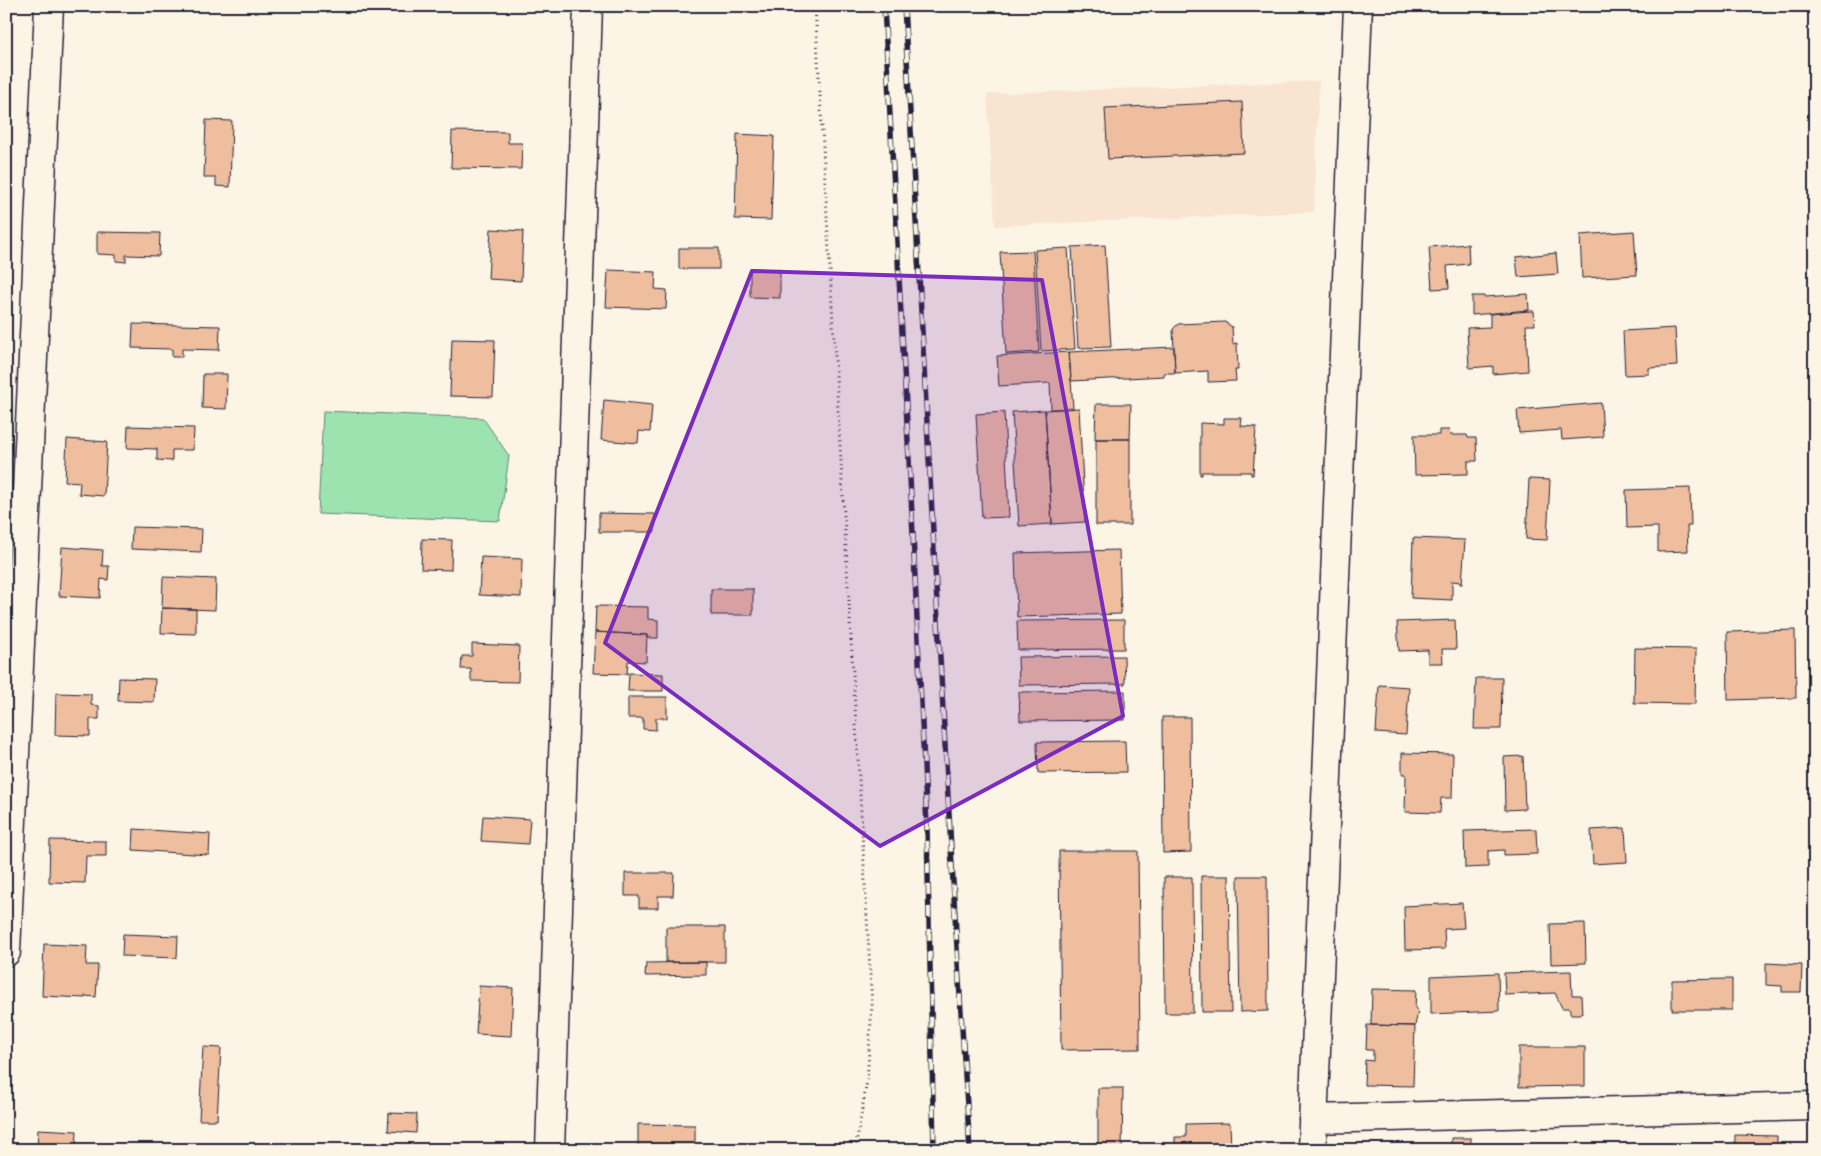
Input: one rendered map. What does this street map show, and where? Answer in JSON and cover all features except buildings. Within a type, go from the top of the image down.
[{"type":"street","points":[[6,952],[49,6]]},
{"type":"street","points":[[550,1150],[588,6]]},
{"type":"street","points":[[1312,1150],[1358,6]]},
{"type":"street","points":[[1313,1119],[1815,1106]]},
{"type":"path","points":[[815,6],[872,1005],[867,1081],[855,1150]]},
{"type":"highlighted area","points":[[752,271],[1042,280],[1123,716],[880,846],[605,643]]},
{"type":"shaded area","points":[[1319,81],[1314,212],[995,226],[987,94]]},
{"type":"green space","points":[[323,411],[483,418],[509,456],[500,521],[318,514]]},
{"type":"railway","points":[[884,6],[927,827],[934,1150]]},
{"type":"railway","points":[[904,6],[943,721],[970,1150]]}]
